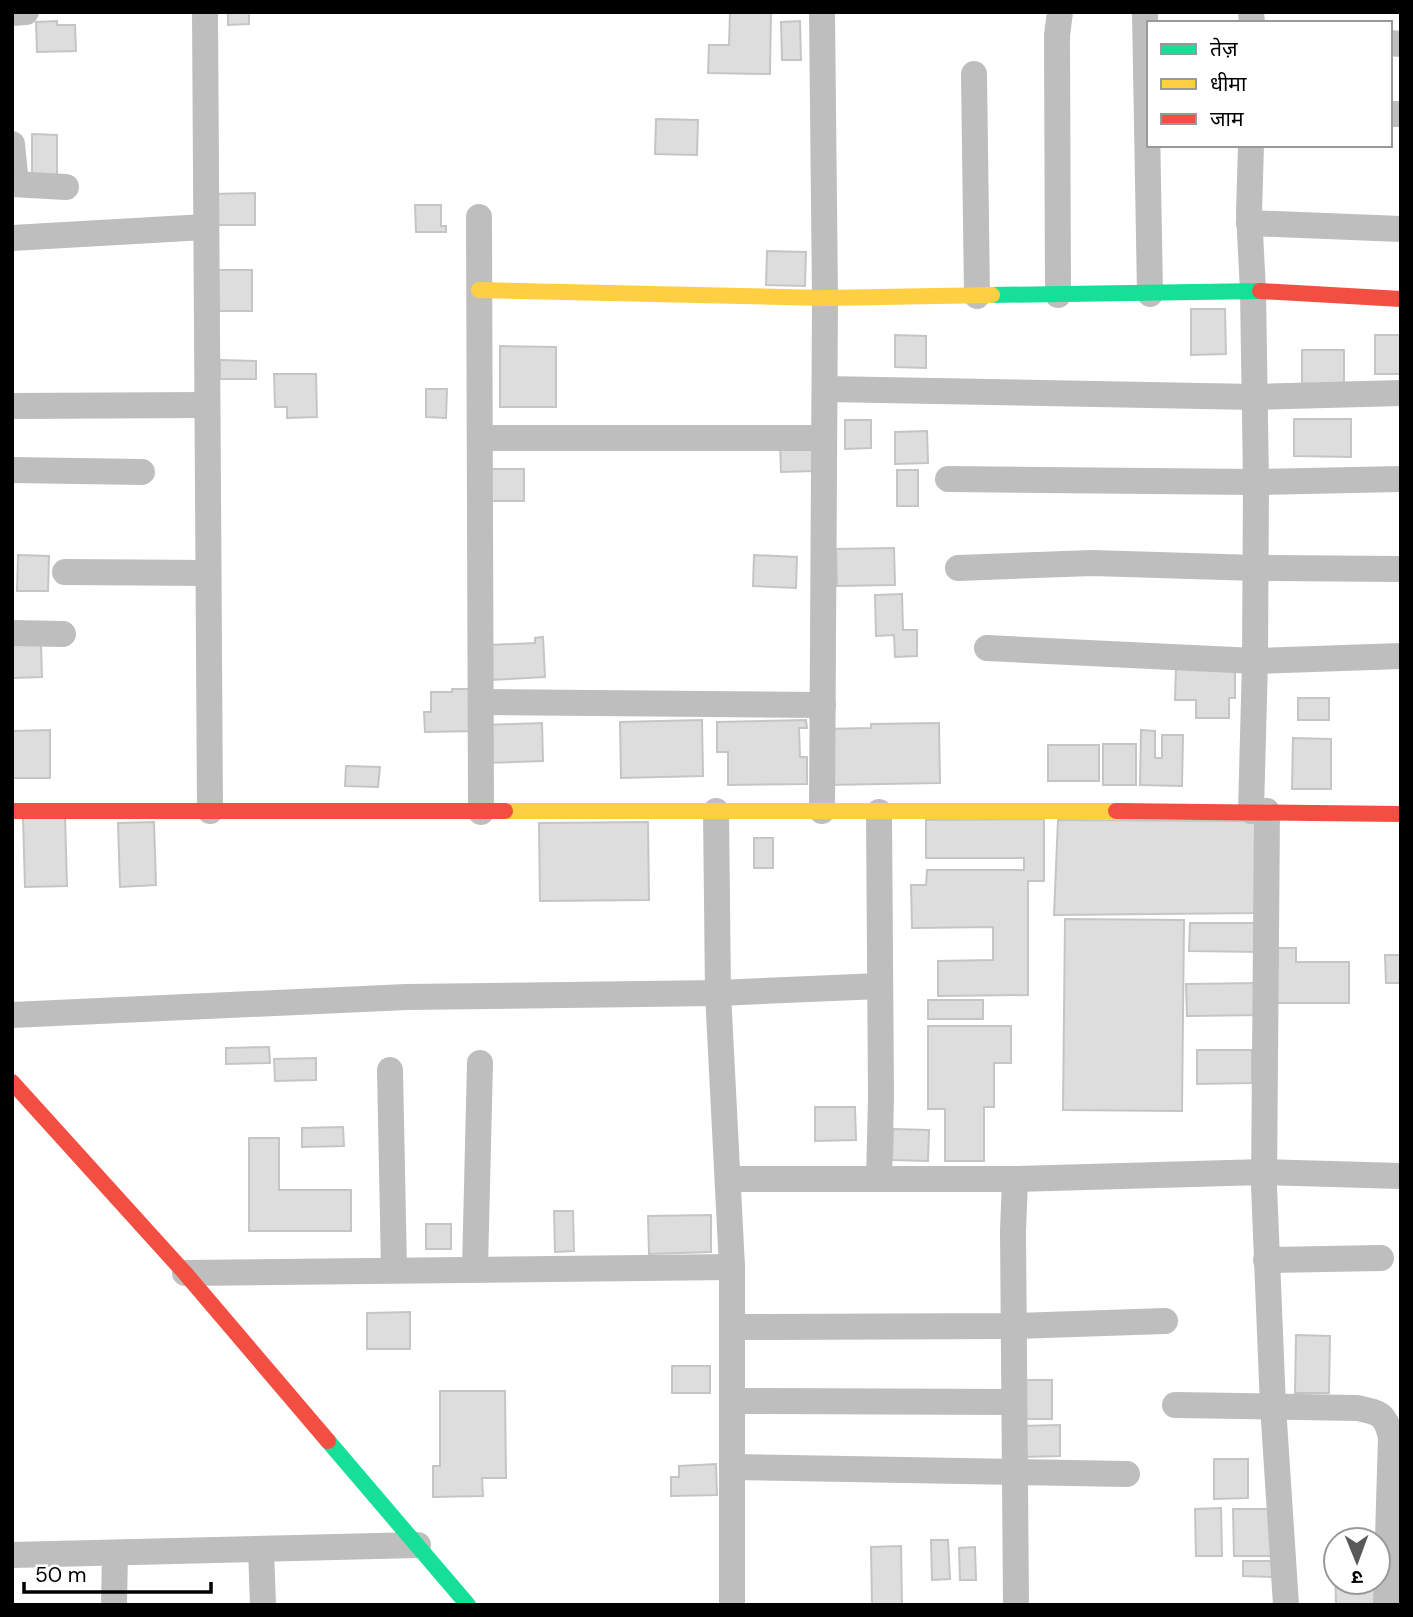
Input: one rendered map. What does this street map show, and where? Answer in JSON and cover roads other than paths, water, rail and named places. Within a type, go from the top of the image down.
[{"type":"street","points":[[12,13],[26,12]]},
{"type":"street","points":[[205,12],[210,811]]},
{"type":"street","points":[[822,12],[825,298],[822,811]]},
{"type":"street","points":[[1058,295],[1057,35],[1060,12]]},
{"type":"street","points":[[1145,12],[1147,125]]},
{"type":"street","points":[[974,74],[976,296]]},
{"type":"street","points":[[12,144],[14,184],[66,187]]},
{"type":"street","points":[[1147,147],[1150,294]]},
{"type":"street","points":[[1251,147],[1249,223],[1255,397],[1255,661],[1266,1260],[1286,1605]]},
{"type":"street","points":[[479,217],[481,812]]},
{"type":"street","points":[[1249,223],[1401,229]]},
{"type":"street","points":[[12,238],[205,227]]},
{"type":"street","points":[[479,290],[825,298],[1253,291],[1401,299]]},
{"type":"street","points":[[825,389],[1255,397],[1401,393]]},
{"type":"street","points":[[12,406],[206,405]]},
{"type":"street","points":[[480,438],[824,438]]},
{"type":"street","points":[[12,470],[142,472]]},
{"type":"street","points":[[948,479],[1256,482],[1401,480]]},
{"type":"street","points":[[958,568],[1092,563],[1401,569]]},
{"type":"street","points":[[65,572],[208,573]]},
{"type":"street","points":[[12,634],[63,634]]},
{"type":"street","points":[[987,648],[1255,661],[1401,656]]},
{"type":"street","points":[[481,702],[823,705]]},
{"type":"street","points":[[12,811],[1259,811],[1401,814]]},
{"type":"street","points":[[716,811],[718,993],[732,1267],[732,1605]]},
{"type":"street","points":[[879,812],[879,1178]]},
{"type":"street","points":[[12,1015],[406,997],[718,993],[880,986]]},
{"type":"street","points":[[475,1268],[480,1063]]},
{"type":"street","points":[[390,1070],[394,1270]]},
{"type":"street","points":[[12,1082],[185,1273],[468,1605]]},
{"type":"street","points":[[728,1179],[1015,1179],[1264,1172],[1401,1176]]},
{"type":"street","points":[[1015,1179],[1016,1605]]},
{"type":"street","points":[[1266,1260],[1381,1258]]},
{"type":"street","points":[[185,1273],[732,1267]]},
{"type":"street","points":[[733,1327],[1165,1321]]},
{"type":"street","points":[[732,1401],[1014,1402]]},
{"type":"street","points":[[1175,1405],[1357,1408],[1378,1413],[1387,1420],[1391,1437],[1386,1605]]},
{"type":"street","points":[[732,1467],[1127,1474]]},
{"type":"street","points":[[12,1555],[418,1545]]},
{"type":"street","points":[[261,1549],[262,1605]]},
{"type":"street","points":[[114,1605],[115,1553]]}]
